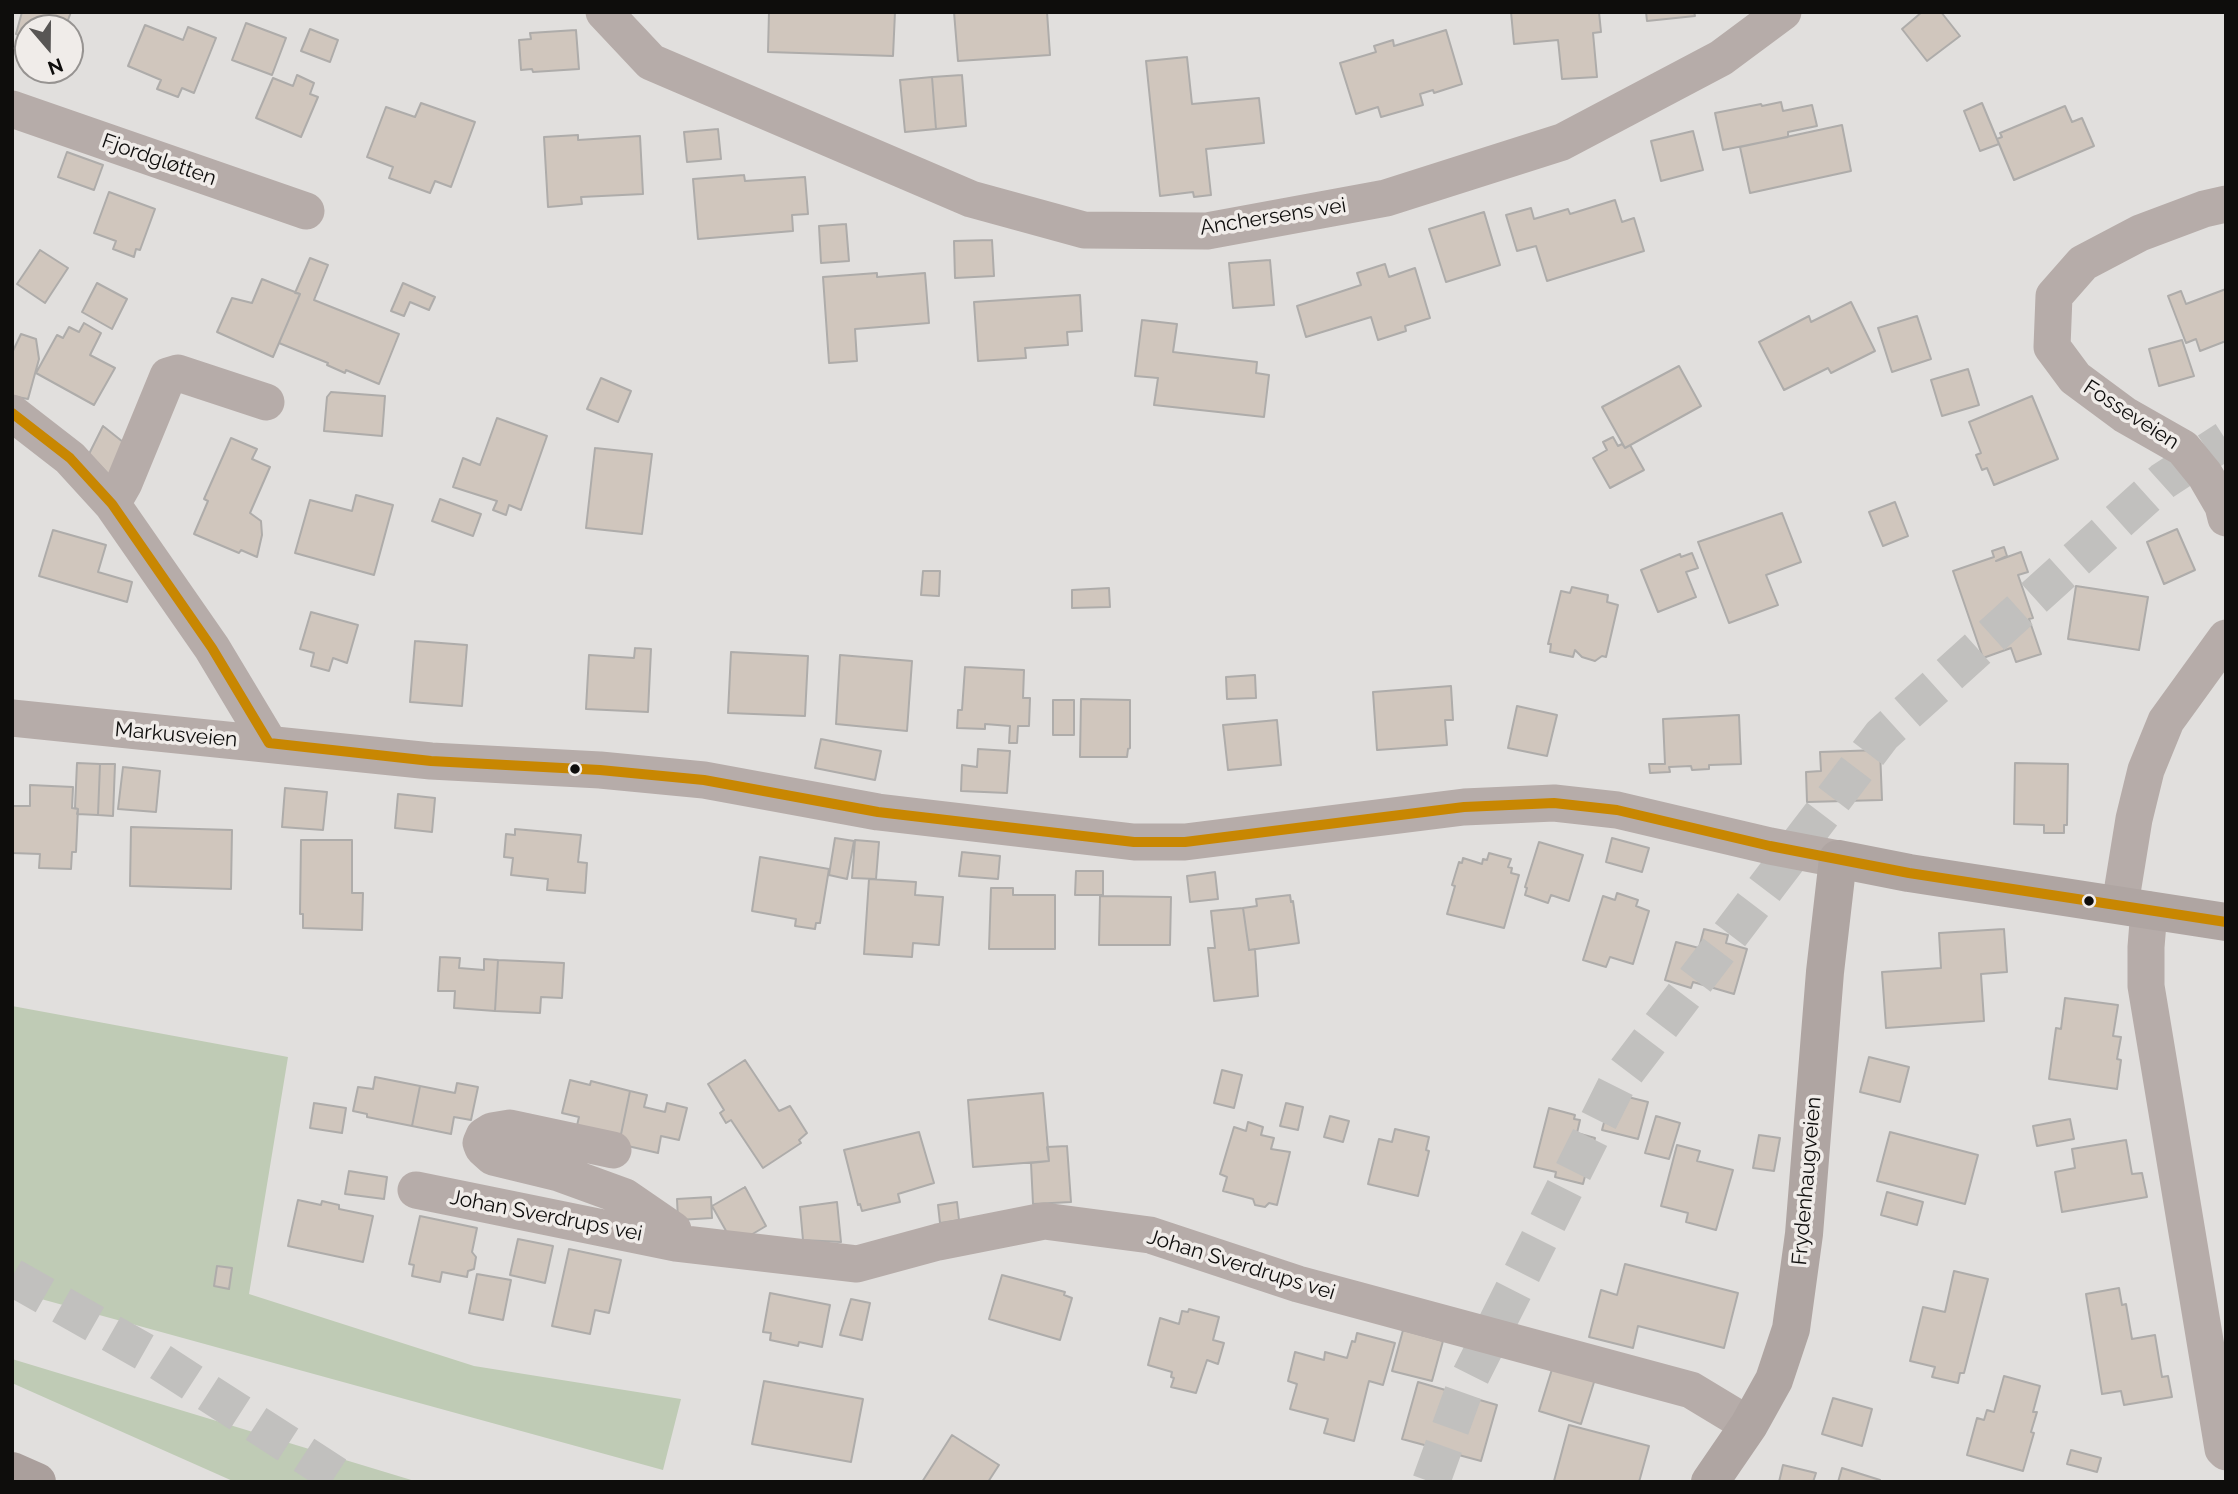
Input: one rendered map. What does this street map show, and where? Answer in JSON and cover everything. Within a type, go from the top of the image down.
[{"type":"highway","points":[[12,1471],[37,1482]]},
{"type":"main road","points":[[1838,859],[1909,873],[2226,922]]},
{"type":"main road","name":"Frydenhaugveien","points":[[1710,1482],[1749,1425],[1774,1380],[1791,1329],[1804,1234],[1825,972],[1838,859]]},
{"type":"street","name":"Anchersens vei","points":[[604,12],[651,62],[971,199],[1084,230],[1193,231],[1207,231],[1387,198],[1562,142],[1721,58],[1783,12]]},
{"type":"street","name":"Fjordgløtten","points":[[12,110],[306,211]]},
{"type":"street","name":"Fosseveien","points":[[2226,204],[2204,209],[2140,233],[2082,263],[2054,296],[2052,347],[2075,378],[2125,415],[2183,448],[2205,475],[2223,506],[2226,519]]},
{"type":"street","points":[[111,504],[124,483],[168,376],[178,373],[266,402]]},
{"type":"street","points":[[12,413],[70,458],[111,504],[212,648],[270,743]]},
{"type":"street","points":[[2226,638],[2166,721],[2146,770],[2134,819],[2135,907],[2146,947],[2146,986],[2223,1449],[2226,1452]]},
{"type":"street","name":"Markusveien","points":[[12,718],[432,761],[600,770],[704,780],[878,812],[1134,842],[1185,842],[1464,807],[1554,803],[1617,810],[1838,859]]},
{"type":"street","name":"Johan Sverdrups vei","points":[[613,1150],[510,1128],[492,1131],[484,1136],[481,1143],[493,1157],[559,1173],[625,1197],[673,1230],[676,1243]]},
{"type":"street","name":"Johan Sverdrups vei","points":[[416,1190],[676,1243],[856,1264],[938,1242],[1044,1221],[1150,1236],[1298,1284],[1691,1390],[1749,1425]]},
{"type":"green space","points":[[12,1006],[288,1057],[249,1294],[474,1366],[681,1399],[663,1470],[12,1291]]},
{"type":"green space","points":[[12,1359],[418,1482],[235,1482],[12,1383]]},
{"type":"building","points":[[22,12],[71,12],[70,14]]},
{"type":"building","points":[[769,12],[895,12],[893,56],[768,52]]},
{"type":"building","points":[[954,12],[1047,12],[1050,55],[958,61]]},
{"type":"building","points":[[1511,12],[1599,12],[1601,32],[1593,33],[1597,77],[1562,79],[1558,40],[1514,44]]},
{"type":"building","points":[[1646,12],[1694,12],[1695,16],[1647,21]]},
{"type":"building","points":[[1922,12],[1941,12],[1960,36],[1927,61],[1902,29]]},
{"type":"building","points":[[246,23],[286,38],[272,75],[232,60]]},
{"type":"building","points":[[145,25],[183,40],[188,27],[216,38],[194,93],[182,88],[178,97],[157,89],[161,80],[128,66]]},
{"type":"building","points":[[310,29],[338,40],[330,62],[301,51]]},
{"type":"building","points":[[576,30],[579,69],[533,72],[532,69],[521,70],[519,40],[531,39],[530,33]]},
{"type":"building","points":[[1446,30],[1462,84],[1434,93],[1433,90],[1420,94],[1423,105],[1381,117],[1378,107],[1356,114],[1340,63],[1376,52],[1374,46],[1393,40],[1394,46]]},
{"type":"building","points":[[1187,57],[1192,104],[1259,98],[1264,143],[1206,149],[1211,195],[1194,197],[1193,192],[1160,196],[1146,61]]},
{"type":"building","points":[[297,75],[314,83],[310,94],[318,97],[301,137],[256,118],[273,78],[293,86]]},
{"type":"building","points":[[962,75],[966,126],[936,129],[932,77]]},
{"type":"building","points":[[932,77],[936,129],[905,132],[900,80]]},
{"type":"building","points":[[1781,102],[1783,111],[1812,105],[1817,126],[1788,132],[1788,137],[1723,150],[1715,113]]},
{"type":"building","points":[[421,103],[475,122],[451,187],[435,181],[430,193],[389,178],[393,167],[367,157],[386,107],[415,117]]},
{"type":"building","points":[[1982,103],[1999,144],[1980,151],[1964,111]]},
{"type":"building","points":[[2065,106],[2072,122],[2082,118],[2094,146],[2014,180],[1997,139],[2002,137],[2000,133]]},
{"type":"building","points":[[1842,125],[1851,171],[1750,193],[1740,147]]},
{"type":"building","points":[[718,129],[721,159],[687,162],[684,132]]},
{"type":"building","points":[[1693,131],[1703,170],[1661,181],[1651,141]]},
{"type":"building","points":[[578,135],[578,140],[640,136],[643,194],[581,197],[582,204],[548,207],[544,137]]},
{"type":"building","points":[[67,152],[103,165],[94,190],[58,177]]},
{"type":"building","points":[[744,175],[745,181],[805,177],[808,214],[792,215],[793,231],[698,239],[693,179]]},
{"type":"building","points":[[109,192],[155,209],[140,250],[136,249],[134,257],[113,249],[116,241],[94,233]]},
{"type":"building","points":[[1615,200],[1622,222],[1634,218],[1644,251],[1547,281],[1536,246],[1517,251],[1506,215],[1531,208],[1534,219],[1568,209],[1570,214]]},
{"type":"building","points":[[1484,212],[1500,265],[1446,282],[1429,229]]},
{"type":"building","points":[[846,224],[849,261],[821,263],[819,226]]},
{"type":"building","points":[[992,240],[994,276],[955,278],[954,241]]},
{"type":"building","points":[[40,250],[68,268],[45,303],[17,284]]},
{"type":"building","points":[[310,258],[328,265],[314,300],[399,334],[379,384],[346,370],[345,373],[279,343],[300,294],[295,293]]},
{"type":"building","points":[[1270,260],[1274,305],[1233,308],[1229,263]]},
{"type":"building","points":[[1385,264],[1389,277],[1415,268],[1430,318],[1405,326],[1406,331],[1378,340],[1371,317],[1306,337],[1297,306],[1361,285],[1357,273]]},
{"type":"building","points":[[877,273],[877,277],[925,273],[929,323],[855,329],[857,361],[829,363],[823,277]]},
{"type":"building","points":[[262,279],[300,294],[273,357],[217,332],[232,298],[252,303]]},
{"type":"building","points":[[97,283],[127,299],[112,329],[82,312]]},
{"type":"building","points":[[403,283],[435,297],[429,310],[410,302],[404,316],[391,311]]},
{"type":"building","points":[[2226,289],[2226,341],[2200,351],[2196,339],[2186,343],[2168,296],[2181,291],[2186,304]]},
{"type":"building","points":[[1080,295],[1082,331],[1067,332],[1068,345],[1025,348],[1026,358],[978,361],[974,302]]},
{"type":"building","points":[[1851,302],[1875,351],[1831,373],[1828,368],[1784,390],[1759,342],[1809,316],[1811,322]]},
{"type":"building","points":[[1917,316],[1931,359],[1892,372],[1878,328]]},
{"type":"building","points":[[1142,320],[1177,324],[1173,352],[1257,362],[1256,373],[1269,375],[1264,417],[1154,405],[1158,378],[1135,376]]},
{"type":"building","points":[[84,323],[101,333],[90,355],[115,368],[94,405],[36,373],[57,335],[63,338],[69,327],[79,332]]},
{"type":"building","points":[[21,334],[36,339],[39,359],[28,399],[12,396],[12,353]]},
{"type":"building","points":[[2182,340],[2194,376],[2159,386],[2149,349]]},
{"type":"building","points":[[1679,366],[1701,406],[1625,448],[1602,407]]},
{"type":"building","points":[[1968,369],[1979,405],[1942,416],[1931,380]]},
{"type":"building","points":[[601,378],[631,391],[618,422],[587,409]]},
{"type":"building","points":[[331,392],[385,396],[382,436],[324,431],[327,397]]},
{"type":"building","points":[[2032,396],[2058,459],[1994,485],[1987,468],[1982,470],[1976,455],[1981,453],[1969,422]]},
{"type":"building","points":[[497,418],[547,436],[521,510],[509,505],[506,515],[493,510],[497,501],[453,487],[463,458],[480,465]]},
{"type":"building","points":[[103,426],[128,446],[113,479],[89,454]]},
{"type":"building","points":[[1613,437],[1618,446],[1622,444],[1625,448],[1630,445],[1644,470],[1610,488],[1593,458],[1607,450],[1603,442]]},
{"type":"building","points":[[231,438],[257,449],[252,459],[270,467],[250,513],[261,521],[262,535],[257,557],[241,550],[239,553],[194,534],[208,501],[204,499]]},
{"type":"building","points":[[595,448],[652,454],[642,534],[586,528]]},
{"type":"building","points":[[356,495],[393,505],[374,575],[295,553],[310,500],[352,511]]},
{"type":"building","points":[[440,499],[481,514],[473,536],[432,521]]},
{"type":"building","points":[[1895,502],[1908,536],[1883,546],[1869,512]]},
{"type":"building","points":[[1782,513],[1801,562],[1766,575],[1778,605],[1729,623],[1698,542]]},
{"type":"building","points":[[2177,529],[2195,570],[2164,584],[2147,542]]},
{"type":"building","points":[[53,530],[106,545],[98,572],[132,582],[127,602],[39,576]]},
{"type":"building","points":[[2004,547],[2007,556],[1996,561],[2021,552],[2028,572],[2018,575],[2033,618],[2029,619],[2041,654],[2016,662],[2011,648],[1983,658],[1953,571],[1994,557],[1992,551]]},
{"type":"building","points":[[1692,553],[1698,568],[1686,572],[1696,597],[1658,612],[1641,570],[1680,554],[1681,557]]},
{"type":"building","points":[[923,571],[940,571],[939,596],[921,595]]},
{"type":"building","points":[[2076,586],[2148,597],[2139,650],[2068,639]]},
{"type":"building","points":[[1572,587],[1608,595],[1607,602],[1618,605],[1606,657],[1602,656],[1595,661],[1582,657],[1575,650],[1573,657],[1550,652],[1551,644],[1548,644],[1561,591],[1570,593]]},
{"type":"building","points":[[1109,588],[1110,607],[1072,608],[1072,590]]},
{"type":"building","points":[[311,612],[358,625],[347,663],[333,658],[329,671],[311,666],[314,653],[300,649]]},
{"type":"building","points":[[415,641],[467,645],[462,706],[410,702]]},
{"type":"building","points":[[635,648],[651,649],[648,712],[586,709],[589,655],[634,658]]},
{"type":"building","points":[[731,652],[808,656],[805,716],[728,713]]},
{"type":"building","points":[[840,655],[912,661],[907,731],[836,724]]},
{"type":"building","points":[[965,667],[1024,670],[1023,698],[1030,698],[1029,726],[1018,726],[1017,743],[1009,743],[1010,726],[985,724],[985,729],[957,728],[958,710],[962,710]]},
{"type":"building","points":[[1255,675],[1256,698],[1227,699],[1226,677]]},
{"type":"building","points":[[1451,686],[1453,720],[1445,720],[1447,745],[1377,750],[1373,692]]},
{"type":"building","points":[[1081,699],[1130,700],[1130,748],[1127,757],[1080,757]]},
{"type":"building","points":[[1053,700],[1074,700],[1074,735],[1053,735]]},
{"type":"building","points":[[1517,706],[1557,715],[1547,756],[1508,748]]},
{"type":"building","points":[[1739,715],[1741,764],[1709,765],[1709,769],[1692,770],[1691,766],[1669,767],[1670,772],[1650,773],[1649,764],[1665,764],[1663,719]]},
{"type":"building","points":[[1277,720],[1281,765],[1228,770],[1223,725]]},
{"type":"building","points":[[821,739],[881,751],[875,780],[815,768]]},
{"type":"building","points":[[978,749],[1010,751],[1007,793],[961,791],[962,765],[977,767]]},
{"type":"building","points":[[1880,750],[1882,800],[1807,802],[1806,772],[1821,771],[1820,752]]},
{"type":"building","points":[[77,763],[100,764],[98,815],[77,814]]},
{"type":"building","points":[[2015,763],[2068,764],[2067,825],[2064,825],[2064,833],[2044,833],[2044,825],[2014,824]]},
{"type":"building","points":[[100,764],[115,764],[113,816],[98,815]]},
{"type":"building","points":[[123,767],[160,771],[156,812],[118,809]]},
{"type":"building","points":[[30,785],[73,787],[72,808],[78,809],[76,852],[72,852],[71,869],[39,868],[40,854],[12,853],[12,806],[30,806]]},
{"type":"building","points":[[285,788],[327,792],[323,830],[282,827]]},
{"type":"building","points":[[398,794],[435,798],[432,832],[395,828]]},
{"type":"building","points":[[131,827],[232,830],[231,889],[130,886]]},
{"type":"building","points":[[515,829],[581,835],[578,862],[587,863],[585,893],[547,890],[548,879],[511,875],[513,858],[504,857],[506,834],[515,835]]},
{"type":"building","points":[[835,838],[854,841],[847,879],[829,875]]},
{"type":"building","points":[[1612,838],[1649,848],[1642,872],[1606,862]]},
{"type":"building","points":[[301,840],[352,840],[352,893],[363,893],[362,930],[303,928],[303,914],[300,914]]},
{"type":"building","points":[[855,840],[879,842],[876,879],[852,878]]},
{"type":"building","points":[[1539,842],[1583,855],[1569,901],[1551,895],[1548,903],[1525,895]]},
{"type":"building","points":[[962,852],[1000,856],[998,879],[959,876]]},
{"type":"building","points":[[1489,853],[1511,859],[1508,867],[1512,868],[1511,873],[1519,875],[1504,928],[1447,914],[1459,862],[1462,863],[1463,858],[1482,864]]},
{"type":"building","points":[[760,857],[829,869],[820,923],[816,923],[815,929],[795,926],[796,919],[752,911]]},
{"type":"building","points":[[1076,871],[1103,871],[1103,895],[1075,895]]},
{"type":"building","points":[[1215,872],[1218,899],[1190,902],[1187,876]]},
{"type":"building","points":[[869,879],[916,882],[915,895],[943,897],[939,945],[913,943],[912,957],[864,954]]},
{"type":"building","points":[[991,888],[1013,888],[1013,895],[1055,895],[1055,949],[989,949]]},
{"type":"building","points":[[1617,893],[1638,900],[1636,906],[1649,911],[1633,964],[1610,957],[1606,967],[1583,960],[1603,896],[1615,900]]},
{"type":"building","points":[[1290,895],[1299,943],[1249,950],[1243,908],[1257,906],[1256,899]]},
{"type":"building","points":[[1100,896],[1171,897],[1170,945],[1099,945]]},
{"type":"building","points":[[1243,908],[1249,950],[1255,949],[1258,996],[1214,1001],[1208,948],[1215,948],[1211,911]]},
{"type":"building","points":[[1704,929],[1728,935],[1726,943],[1747,949],[1734,994],[1693,982],[1691,988],[1665,980],[1676,942],[1699,948]]},
{"type":"building","points":[[2004,929],[2007,972],[1981,974],[1984,1021],[1886,1028],[1882,972],[1941,968],[1939,933]]},
{"type":"building","points":[[440,957],[460,958],[459,968],[484,970],[484,959],[498,960],[495,1011],[454,1008],[455,991],[438,991]]},
{"type":"building","points":[[498,960],[564,963],[562,998],[541,997],[540,1013],[495,1011]]},
{"type":"building","points":[[2065,998],[2118,1005],[2113,1036],[2121,1037],[2117,1059],[2121,1060],[2117,1089],[2049,1079],[2056,1028],[2061,1029]]},
{"type":"building","points":[[1869,1057],[1909,1067],[1900,1102],[1860,1092]]},
{"type":"building","points":[[745,1060],[779,1111],[790,1106],[807,1133],[799,1140],[801,1143],[763,1168],[731,1120],[726,1123],[720,1113],[724,1110],[708,1084]]},
{"type":"building","points":[[1222,1070],[1242,1075],[1234,1108],[1214,1103]]},
{"type":"building","points":[[375,1077],[420,1086],[412,1126],[367,1117],[367,1114],[353,1111],[358,1087],[373,1089]]},
{"type":"building","points":[[570,1080],[590,1085],[591,1081],[630,1091],[619,1144],[575,1134],[579,1117],[562,1113]]},
{"type":"building","points":[[457,1083],[478,1087],[471,1120],[454,1117],[451,1134],[412,1126],[420,1086],[455,1093]]},
{"type":"building","points":[[630,1091],[647,1095],[644,1107],[665,1112],[667,1103],[687,1108],[679,1140],[661,1136],[658,1153],[619,1144]]},
{"type":"building","points":[[1043,1093],[1049,1161],[973,1167],[968,1100]]},
{"type":"building","points":[[1612,1093],[1648,1102],[1638,1139],[1602,1130]]},
{"type":"building","points":[[314,1103],[346,1108],[342,1133],[310,1128]]},
{"type":"building","points":[[1286,1103],[1303,1107],[1298,1130],[1280,1126]]},
{"type":"building","points":[[1549,1108],[1575,1115],[1574,1119],[1580,1120],[1577,1133],[1595,1138],[1583,1184],[1555,1177],[1556,1172],[1534,1167]]},
{"type":"building","points":[[1330,1116],[1349,1121],[1343,1142],[1324,1137]]},
{"type":"building","points":[[1656,1116],[1680,1123],[1669,1159],[1645,1153]]},
{"type":"building","points":[[2070,1119],[2074,1139],[2037,1146],[2033,1126]]},
{"type":"building","points":[[1248,1122],[1263,1127],[1261,1135],[1274,1138],[1271,1149],[1290,1152],[1277,1205],[1255,1205],[1253,1199],[1223,1191],[1227,1177],[1220,1174],[1234,1127],[1246,1131]]},
{"type":"building","points":[[1395,1129],[1429,1137],[1426,1150],[1429,1151],[1418,1196],[1368,1184],[1379,1139],[1392,1142]]},
{"type":"building","points":[[919,1132],[934,1183],[898,1194],[900,1202],[862,1211],[860,1204],[858,1205],[844,1150]]},
{"type":"building","points":[[1890,1132],[1978,1155],[1965,1204],[1877,1181]]},
{"type":"building","points":[[1759,1135],[1780,1138],[1774,1171],[1753,1168]]},
{"type":"building","points":[[2126,1140],[2132,1174],[2142,1173],[2147,1197],[2062,1212],[2055,1172],[2075,1168],[2072,1149]]},
{"type":"building","points":[[1677,1145],[1700,1151],[1697,1161],[1733,1170],[1716,1230],[1686,1222],[1688,1213],[1661,1206]]},
{"type":"building","points":[[1067,1146],[1071,1202],[1033,1204],[1031,1163],[1049,1161],[1047,1147]]},
{"type":"building","points":[[349,1171],[387,1177],[384,1199],[345,1194]]},
{"type":"building","points":[[745,1187],[766,1226],[734,1245],[712,1206]]},
{"type":"building","points":[[1887,1192],[1923,1202],[1917,1225],[1881,1215]]},
{"type":"building","points":[[711,1197],[712,1218],[678,1220],[677,1199]]},
{"type":"building","points":[[298,1200],[321,1205],[322,1201],[339,1205],[339,1209],[373,1216],[363,1262],[288,1246]]},
{"type":"building","points":[[837,1202],[841,1242],[803,1240],[800,1207]]},
{"type":"building","points":[[957,1202],[959,1220],[940,1223],[938,1205]]},
{"type":"building","points":[[420,1216],[477,1228],[472,1252],[476,1257],[474,1269],[468,1271],[467,1277],[442,1272],[440,1282],[412,1276],[414,1265],[409,1264]]},
{"type":"building","points":[[518,1239],[553,1246],[545,1283],[510,1275]]},
{"type":"building","points":[[569,1249],[621,1260],[609,1313],[595,1310],[590,1334],[552,1326]]},
{"type":"building","points":[[1625,1264],[1738,1293],[1724,1348],[1638,1326],[1633,1348],[1589,1337],[1601,1290],[1617,1295]]},
{"type":"building","points":[[217,1266],[232,1268],[229,1289],[214,1286]]},
{"type":"building","points":[[1954,1271],[1988,1279],[1964,1373],[1960,1373],[1958,1383],[1932,1377],[1935,1367],[1910,1361],[1923,1307],[1945,1312]]},
{"type":"building","points":[[477,1274],[511,1280],[503,1320],[469,1313]]},
{"type":"building","points":[[1002,1275],[1065,1292],[1064,1295],[1072,1298],[1060,1340],[989,1319]]},
{"type":"building","points":[[2119,1288],[2122,1305],[2126,1304],[2132,1339],[2155,1335],[2162,1377],[2168,1376],[2172,1397],[2124,1405],[2121,1391],[2102,1394],[2086,1294]]},
{"type":"building","points":[[770,1293],[830,1305],[822,1347],[799,1342],[798,1346],[770,1340],[771,1333],[763,1332]]},
{"type":"building","points":[[851,1299],[870,1303],[862,1340],[840,1335]]},
{"type":"building","points":[[1189,1309],[1219,1317],[1213,1340],[1224,1343],[1218,1364],[1207,1360],[1196,1393],[1171,1387],[1174,1378],[1171,1377],[1172,1372],[1148,1365],[1160,1318],[1179,1324],[1182,1311],[1188,1312]]},
{"type":"building","points":[[1403,1330],[1443,1341],[1432,1381],[1392,1371]]},
{"type":"building","points":[[1357,1333],[1395,1343],[1383,1385],[1369,1381],[1354,1441],[1324,1433],[1328,1419],[1290,1409],[1297,1384],[1288,1381],[1295,1352],[1324,1360],[1325,1352],[1347,1358]]},
{"type":"building","points":[[1553,1366],[1595,1379],[1581,1424],[1539,1411]]},
{"type":"building","points":[[2004,1376],[2040,1386],[2033,1412],[2037,1412],[2031,1432],[2034,1433],[2023,1471],[1967,1455],[1977,1418],[1984,1420],[1987,1410],[1994,1412]]},
{"type":"building","points":[[764,1381],[863,1399],[851,1462],[752,1444]]},
{"type":"building","points":[[1418,1382],[1497,1405],[1481,1461],[1455,1454],[1451,1468],[1424,1460],[1428,1446],[1402,1439]]},
{"type":"building","points":[[1833,1398],[1872,1409],[1862,1446],[1822,1434]]},
{"type":"building","points":[[1569,1425],[1649,1446],[1639,1482],[1554,1481]]},
{"type":"building","points":[[952,1435],[999,1465],[988,1482],[922,1482]]},
{"type":"building","points":[[2071,1450],[2101,1458],[2097,1472],[2067,1464]]},
{"type":"building","points":[[1783,1465],[1816,1473],[1813,1482],[1779,1482]]},
{"type":"building","points":[[1842,1468],[1880,1480],[1880,1482],[1838,1482]]},
{"type":"tunnel","points":[[1431,1482],[1466,1385],[1618,1082],[1882,735],[2163,481],[2226,440]]},
{"type":"tunnel","points":[[12,1277],[148,1354],[346,1482]]},
{"type":"transit line","points":[[12,413],[70,458],[112,504],[212,648],[269,743],[431,761],[600,770],[704,780],[878,812],[1134,842],[1185,842],[1464,807],[1554,803],[1617,810],[1770,846],[1909,873],[2226,922]]}]
